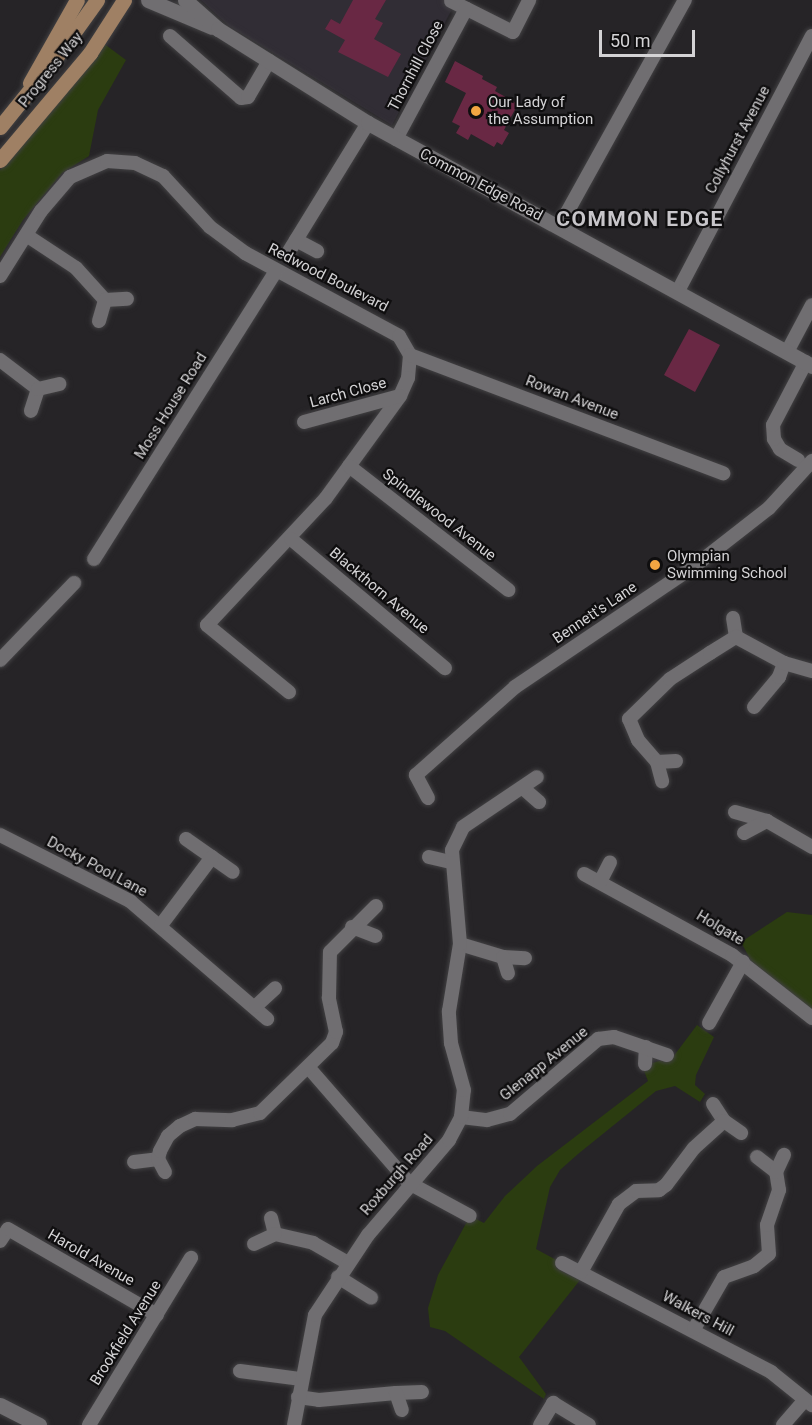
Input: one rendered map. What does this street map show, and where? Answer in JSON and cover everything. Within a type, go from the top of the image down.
[{"type":"main road","points":[[25,97],[34,70],[77,0]]},
{"type":"main road","name":"Progress Way","points":[[0,127],[25,97],[96,0]]},
{"type":"main road","name":"Progress Way","points":[[0,160],[90,53],[124,0]]},
{"type":"main road","name":"Common Edge Road","points":[[148,0],[218,29]]},
{"type":"main road","name":"Common Edge Road","points":[[185,0],[218,29],[368,123],[809,364]]},
{"type":"main road","points":[[0,1405],[39,1425]]},
{"type":"street","points":[[451,1],[513,32],[529,0]]},
{"type":"street","points":[[559,227],[685,0]]},
{"type":"street","name":"Thornhill Close","points":[[396,139],[466,9]]},
{"type":"street","points":[[170,36],[241,98],[248,97],[269,61]]},
{"type":"street","name":"Collyhurst Avenue","points":[[678,291],[812,36]]},
{"type":"street","points":[[288,253],[368,123]]},
{"type":"street","name":"Redwood Boulevard","points":[[0,276],[26,235],[76,174],[107,161],[135,163],[163,176],[223,238],[276,271],[383,324],[399,336],[410,355]]},
{"type":"street","points":[[26,235],[76,268],[105,300]]},
{"type":"street","points":[[296,240],[317,251]]},
{"type":"street","name":"Moss House Road","points":[[94,559],[276,271]]},
{"type":"street","points":[[105,300],[127,299]]},
{"type":"street","points":[[99,321],[105,300]]},
{"type":"street","points":[[787,352],[812,305]]},
{"type":"street","points":[[289,692],[207,625],[291,539],[349,466],[400,396],[408,378],[410,355]]},
{"type":"street","name":"Rowan Avenue","points":[[410,355],[723,473]]},
{"type":"street","points":[[0,360],[38,389]]},
{"type":"street","points":[[805,460],[780,449],[774,439],[773,424],[809,364]]},
{"type":"street","points":[[38,389],[59,384]]},
{"type":"street","points":[[31,411],[38,389]]},
{"type":"street","name":"Larch Close","points":[[304,422],[400,396]]},
{"type":"street","name":"Bennett's Lane","points":[[428,798],[416,775],[515,687],[696,565],[769,508],[805,460]]},
{"type":"street","name":"Spindlewood Avenue","points":[[349,466],[508,590]]},
{"type":"street","name":"Blackthorn Avenue","points":[[291,539],[445,668]]},
{"type":"street","points":[[0,660],[74,584]]},
{"type":"street","points":[[733,618],[736,637]]},
{"type":"street","points":[[736,637],[784,663],[812,671]]},
{"type":"street","points":[[662,781],[657,762],[638,740],[629,720],[670,680],[736,637]]},
{"type":"street","points":[[754,707],[779,677],[784,663]]},
{"type":"street","points":[[657,762],[676,761]]},
{"type":"street","points":[[429,857],[450,862],[463,827],[524,789],[537,777]]},
{"type":"street","points":[[524,789],[539,802]]},
{"type":"street","points":[[735,812],[767,821],[812,847]]},
{"type":"street","points":[[744,833],[767,821]]},
{"type":"street","name":"Docky Pool Lane","points":[[0,835],[130,901],[256,1006],[267,1019]]},
{"type":"street","points":[[186,839],[234,872]]},
{"type":"street","points":[[161,925],[212,857]]},
{"type":"street","name":"Roxburgh Road","points":[[294,1425],[310,1326],[348,1263],[410,1183],[449,1140],[461,1117],[464,1090],[451,1043],[449,1011],[460,944],[459,900],[450,862]]},
{"type":"street","points":[[600,882],[610,862]]},
{"type":"street","name":"Holgate","points":[[585,874],[743,962],[812,1018]]},
{"type":"street","points":[[158,1159],[168,1136],[186,1122],[248,1118],[270,1105],[309,1068],[335,1038],[329,998],[330,952],[352,927],[376,906]]},
{"type":"street","points":[[352,927],[375,936]]},
{"type":"street","points":[[460,944],[503,957],[525,958]]},
{"type":"street","points":[[503,957],[508,973]]},
{"type":"street","points":[[709,1023],[743,962]]},
{"type":"street","points":[[256,1006],[274,988]]},
{"type":"street","name":"Glenapp Avenue","points":[[461,1117],[487,1120],[510,1114],[598,1040],[614,1037],[667,1055]]},
{"type":"street","points":[[645,1064],[646,1047]]},
{"type":"street","points":[[309,1068],[410,1183],[470,1216]]},
{"type":"street","points":[[713,1104],[724,1121],[741,1133]]},
{"type":"street","points":[[581,1272],[619,1204],[636,1191],[659,1190],[666,1185],[694,1148],[724,1121]]},
{"type":"street","points":[[694,1329],[724,1277],[754,1266],[769,1254],[766,1225],[779,1190],[776,1172],[784,1155]]},
{"type":"street","points":[[758,1157],[776,1172]]},
{"type":"street","points":[[135,1162],[158,1159]]},
{"type":"street","points":[[158,1159],[165,1172]]},
{"type":"street","points":[[271,1218],[275,1234]]},
{"type":"street","points":[[254,1244],[275,1234],[313,1243],[348,1263]]},
{"type":"street","name":"Harold Avenue","points":[[4,1235],[157,1316]]},
{"type":"street","name":"Brookfield Avenue","points":[[89,1425],[191,1258]]},
{"type":"street","name":"Walkers Hill","points":[[562,1263],[694,1329],[771,1372],[808,1402]]},
{"type":"street","points":[[338,1277],[371,1298]]},
{"type":"street","points":[[240,1371],[301,1379]]},
{"type":"street","points":[[298,1397],[319,1400],[422,1392]]},
{"type":"street","points":[[396,1393],[402,1410]]},
{"type":"street","points":[[783,1425],[808,1402]]},
{"type":"street","points":[[540,1425],[553,1403],[589,1425]]},
{"type":"shaded area","points":[[201,0],[445,0],[451,11],[392,125],[229,26]]},
{"type":"green space","points":[[103,43],[126,60],[98,110],[89,156],[62,173],[23,220],[0,257],[0,170],[76,81]]},
{"type":"green space","points":[[787,912],[812,915],[812,1010],[751,961],[741,942]]},
{"type":"green space","points":[[697,1025],[714,1037],[696,1075],[695,1085],[705,1094],[700,1102],[675,1086],[656,1091],[560,1170],[550,1187],[536,1249],[560,1262],[556,1268],[580,1280],[519,1357],[546,1394],[544,1399],[445,1331],[430,1327],[428,1308],[438,1275],[470,1216],[484,1223],[505,1196],[537,1166],[648,1081],[644,1071],[652,1063],[673,1057]]},
{"type":"building","points":[[353,0],[386,0],[375,19],[383,23],[374,39],[401,54],[388,77],[338,52],[345,40],[325,29],[331,19],[340,24]]},
{"type":"building","points":[[455,61],[483,76],[482,79],[497,87],[495,91],[518,104],[504,130],[509,133],[502,145],[497,142],[494,147],[471,134],[468,140],[456,133],[460,126],[452,122],[466,93],[445,82]]},
{"type":"building","points":[[689,329],[720,345],[695,392],[664,375]]},
{"type":"place","name":"Our Lady of the Assumption","points":[[476,111]]},
{"type":"place","name":"Olympian Swimming School","points":[[655,565]]},
{"type":"district","name":"COMMON EDGE","points":[[640,219]]}]
